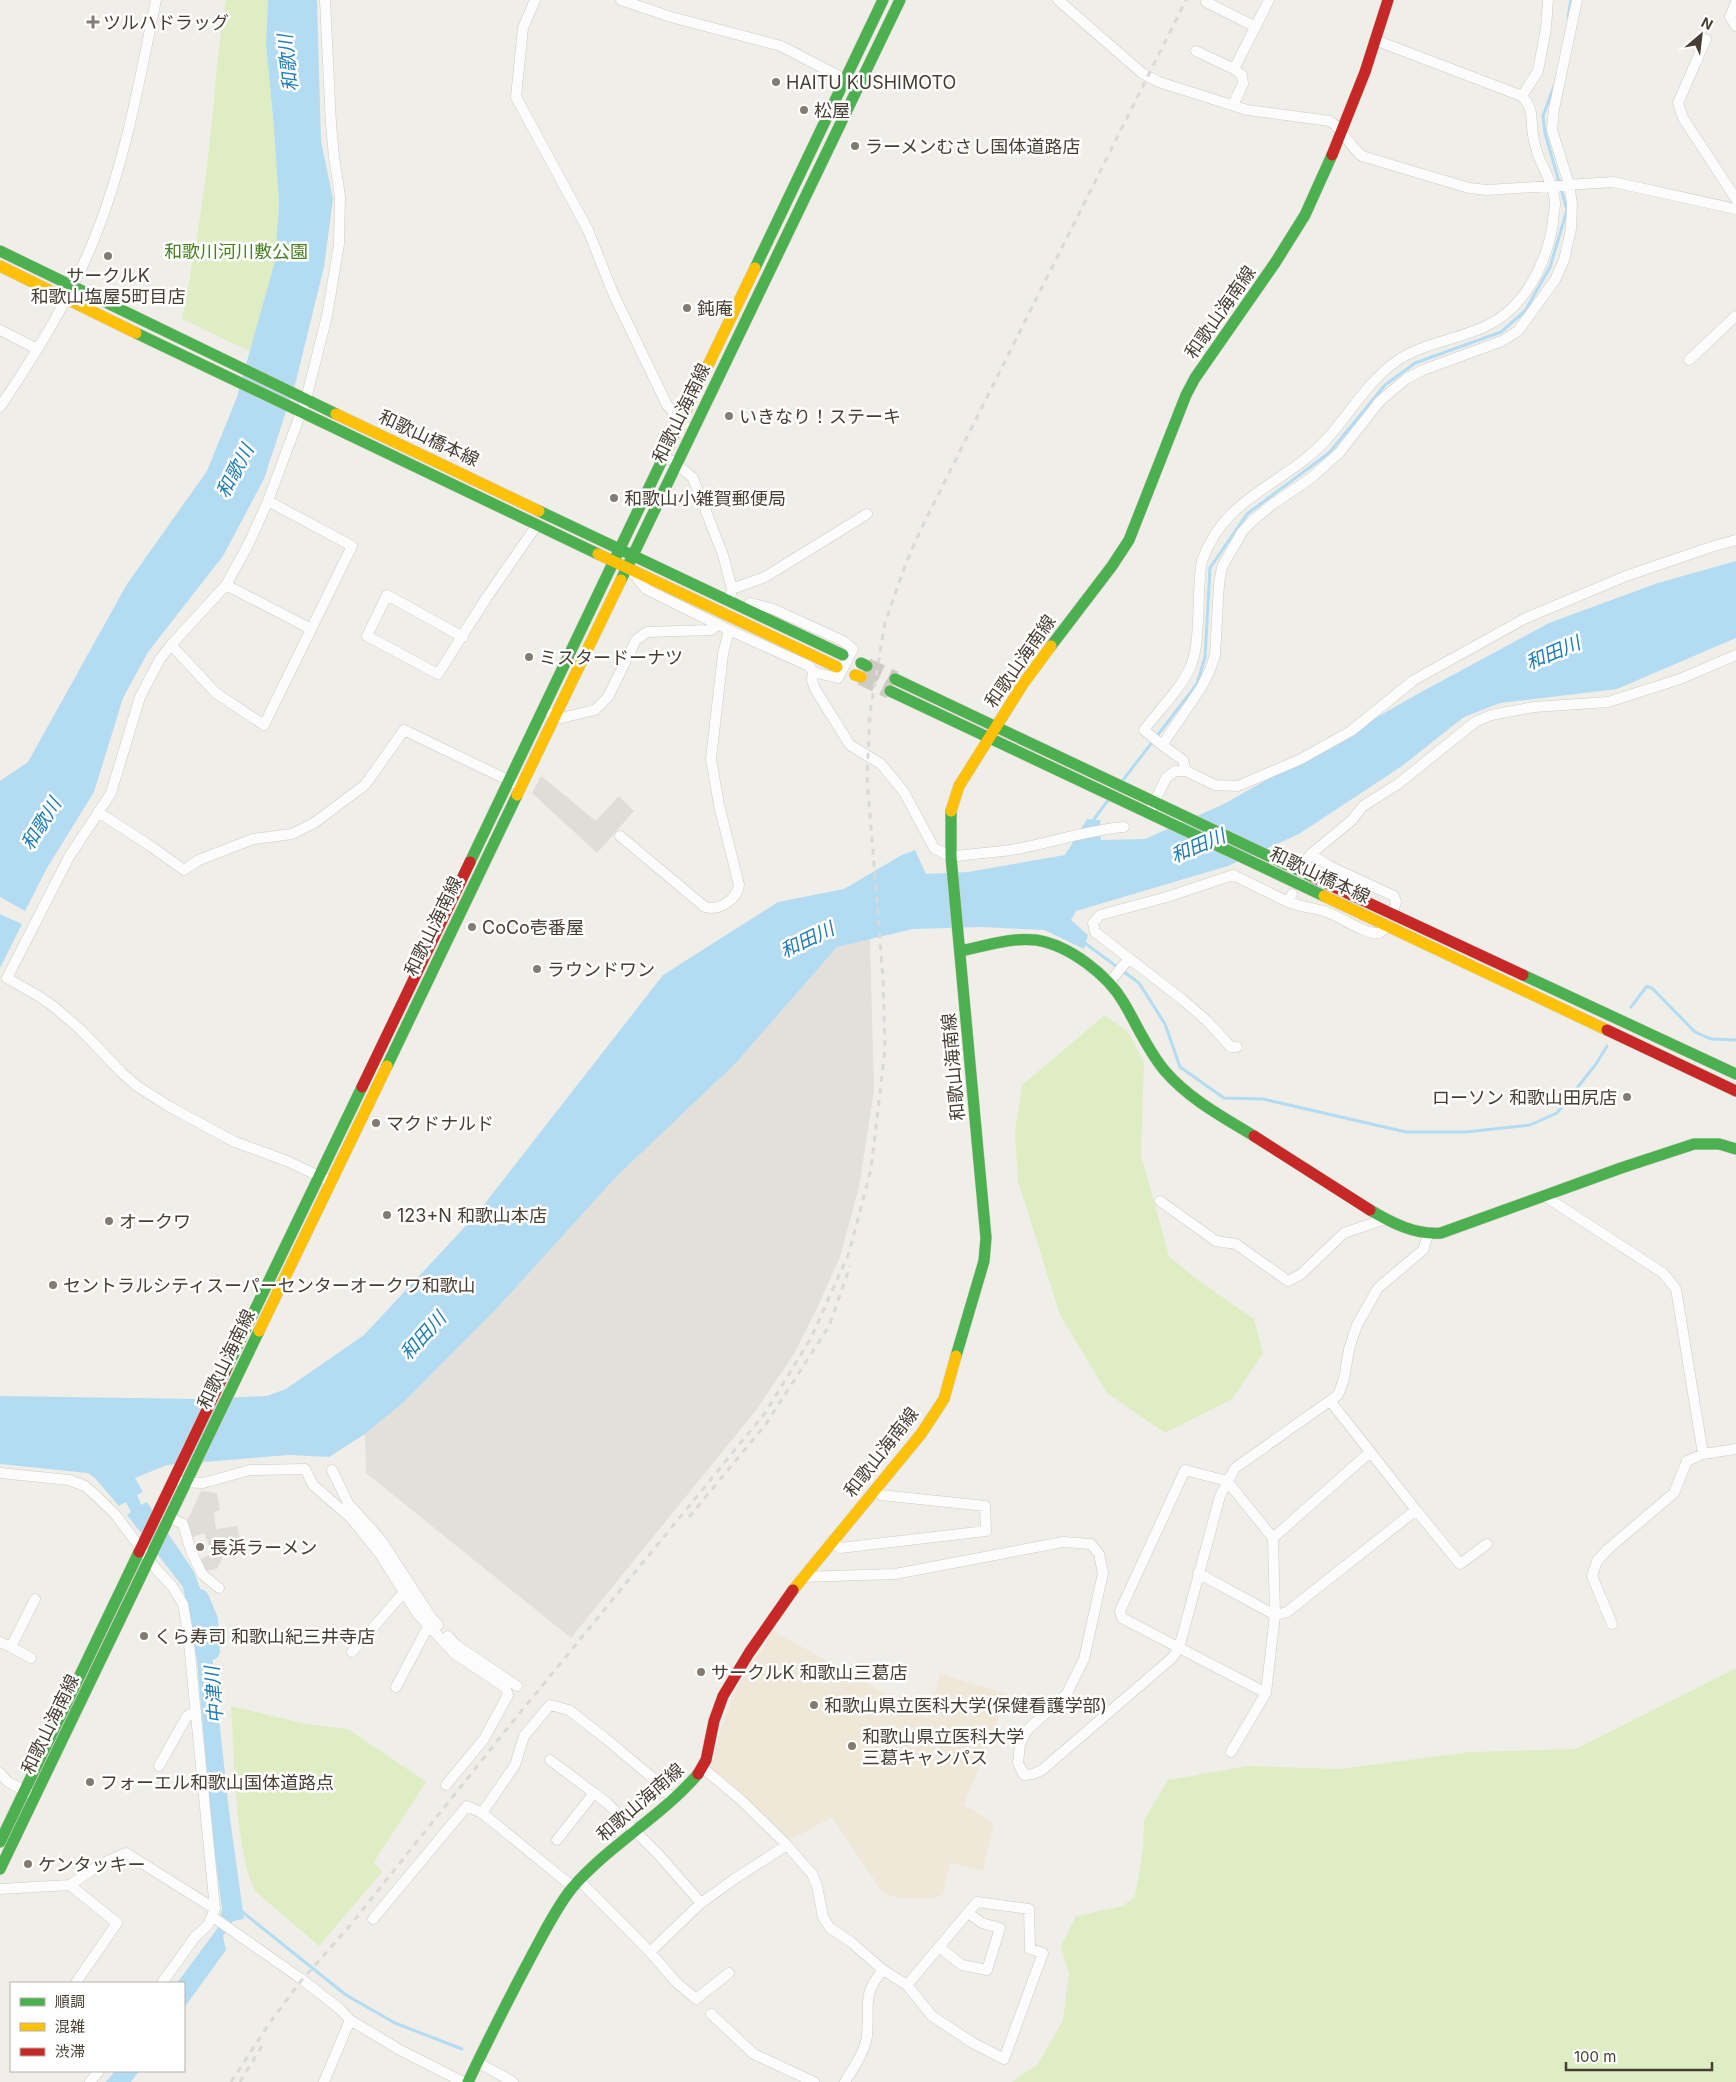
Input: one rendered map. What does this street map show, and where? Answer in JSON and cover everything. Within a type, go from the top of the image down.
[{"type":"main road","name":"和歌山海南線","points":[[146,1550],[168,1518],[189,1478],[330,1182],[514,784],[544,710],[619,547],[662,456],[681,423],[883,0]]},
{"type":"main road","name":"和歌山海南線","points":[[0,1869],[30,1794],[146,1550],[160,1507],[319,1177],[514,784],[555,716],[900,0]]},
{"type":"main road","name":"和歌山海南線","points":[[468,2082],[543,1934],[576,1884],[633,1830],[687,1787],[703,1768],[714,1721],[723,1696],[749,1653],[802,1577],[921,1434],[944,1398],[984,1261],[986,1238],[952,861],[951,807],[965,775],[1045,653],[1112,566],[1128,540],[1186,395],[1195,378],[1275,263],[1304,215],[1333,154],[1365,72],[1388,0]]},
{"type":"main road","name":"和歌山橋本線","points":[[0,251],[172,336],[843,655]]},
{"type":"main road","name":"和歌山橋本線","points":[[0,266],[169,350],[838,667]]},
{"type":"main road","name":"和歌山橋本線","points":[[895,679],[1270,857],[1736,1074]]},
{"type":"main road","name":"和歌山橋本線","points":[[890,691],[1736,1091]]},
{"type":"main road","points":[[961,951],[1014,940],[1037,940],[1067,951],[1112,978],[1148,1046],[1164,1071],[1197,1100],[1385,1219],[1407,1229],[1428,1235],[1451,1231],[1621,1168],[1694,1144],[1719,1144],[1736,1149]]},
{"type":"main road","name":"和歌山海南線","points":[[0,1842],[30,1794]]},
{"type":"street","points":[[0,408],[67,298],[97,233],[118,167],[156,0]]},
{"type":"street","points":[[325,0],[331,124],[340,196],[340,244],[327,316],[303,398],[268,501],[226,585],[170,645],[160,659],[140,696],[111,793],[69,856],[7,978],[53,1006],[81,1030],[137,1086],[170,1107],[235,1142],[286,1161],[330,1182]]},
{"type":"street","points":[[535,0],[523,28],[516,96],[588,230],[613,293],[667,405],[681,423],[693,428]]},
{"type":"street","points":[[621,0],[671,17],[781,46],[858,86]]},
{"type":"street","points":[[1058,0],[1142,73],[1159,82],[1247,110],[1330,121],[1341,131],[1351,148],[1362,156],[1469,188],[1487,190],[1613,182],[1736,209]]},
{"type":"street","points":[[1234,69],[1269,0]]},
{"type":"street","points":[[1522,96],[1538,71],[1546,28],[1548,0]]},
{"type":"street","points":[[1162,745],[1201,688],[1210,670],[1215,655],[1219,584],[1222,567],[1242,532],[1266,510],[1311,478],[1339,453],[1380,401],[1406,379],[1423,370],[1502,341],[1518,330],[1555,280],[1564,260],[1571,229],[1572,204],[1569,184],[1552,130],[1554,109],[1577,0]]},
{"type":"street","points":[[1206,2],[1256,26]]},
{"type":"street","points":[[1736,2],[1730,17],[1736,26]]},
{"type":"street","points":[[1706,39],[1678,103],[1683,118],[1736,199]]},
{"type":"street","points":[[1186,771],[1184,760],[1144,730],[1190,668],[1195,651],[1202,561],[1206,550],[1224,520],[1234,509],[1312,453],[1374,381],[1398,360],[1487,326],[1514,307],[1531,285],[1543,262],[1552,230],[1555,203],[1551,185],[1539,158],[1533,134],[1530,105],[1522,96],[1376,40]]},
{"type":"street","points":[[1196,51],[1234,69],[1242,75],[1243,84],[1233,105]]},
{"type":"street","points":[[1689,360],[1736,316]]},
{"type":"street","points":[[0,330],[37,348]]},
{"type":"street","points":[[662,456],[676,463],[693,478],[723,555],[731,592]]},
{"type":"street","points":[[170,645],[216,693],[264,725],[352,546],[268,501]]},
{"type":"street","points":[[731,592],[764,577],[868,514]]},
{"type":"street","points":[[463,638],[387,595],[367,636],[438,674],[463,638],[487,597],[537,525]]},
{"type":"street","points":[[1150,814],[1166,778],[1175,771],[1186,771],[1215,785],[1238,786],[1299,760],[1352,730],[1414,680],[1524,619],[1626,576],[1736,540]]},
{"type":"street","points":[[627,567],[646,590],[809,666],[814,672],[838,678],[852,648],[843,642],[773,609],[757,606],[652,556],[633,554]]},
{"type":"street","points":[[226,585],[311,629]]},
{"type":"street","points":[[544,710],[561,718],[594,710],[608,697],[636,640],[647,632],[712,630],[718,624]]},
{"type":"street","points":[[620,836],[705,907],[711,909],[718,907],[730,901],[737,892],[739,885],[719,805],[711,760],[722,654],[729,630]]},
{"type":"street","points":[[1392,914],[1396,902],[1394,896],[1308,858],[1352,820],[1363,806],[1398,784],[1475,722],[1491,715],[1534,707],[1608,702],[1680,679],[1736,655]]},
{"type":"street","points":[[814,672],[812,680],[815,689],[850,745],[881,764],[904,792],[934,848],[952,861],[972,853],[1016,849],[1104,829],[1124,827]]},
{"type":"street","points":[[98,812],[184,870],[199,860],[253,839],[292,834],[314,823],[365,785],[404,730],[514,784]]},
{"type":"street","points":[[1237,1047],[1231,1047],[1207,1021],[1126,961],[1095,932],[1093,923],[1100,915],[1166,897],[1233,875],[1290,898],[1297,906],[1326,912],[1369,931],[1378,933],[1387,926]]},
{"type":"street","points":[[1112,978],[1126,961]]},
{"type":"street","points":[[1546,1197],[1663,1273],[1676,1289],[1703,1454]]},
{"type":"street","points":[[1160,1200],[1216,1241],[1236,1244],[1288,1282],[1300,1275],[1344,1233],[1385,1219]]},
{"type":"street","points":[[802,1577],[895,1574],[1063,1542],[1091,1544],[1099,1554],[1103,1573],[1084,1659],[1066,1695],[1027,1730],[1020,1744],[1018,1763],[1024,1775],[1042,1770],[1172,1658],[1179,1648],[1220,1496],[1227,1481],[1235,1468],[1331,1402],[1338,1395],[1344,1379],[1349,1349],[1357,1325],[1378,1288],[1423,1250],[1428,1235]]},
{"type":"street","points":[[1331,1402],[1460,1564],[1487,1544]]},
{"type":"street","points":[[1612,1624],[1592,1576],[1597,1561],[1608,1549],[1674,1493],[1687,1461],[1703,1454],[1736,1449]]},
{"type":"street","points":[[1273,1538],[1370,1452]]},
{"type":"street","points":[[176,1477],[189,1478],[203,1484],[250,1470],[306,1468],[313,1485],[351,1518],[380,1554],[404,1592],[429,1626],[456,1654],[505,1687],[508,1695],[484,1739],[446,1786]]},
{"type":"street","points":[[332,1470],[348,1503],[381,1540],[431,1617],[456,1645],[517,1686]]},
{"type":"street","points":[[1231,1752],[1266,1693],[1275,1615],[1273,1538],[1227,1481],[1185,1470],[1120,1611],[1122,1618],[1266,1693]]},
{"type":"street","points":[[0,1473],[69,1480],[85,1486],[115,1514],[146,1550],[183,1604],[188,1633],[215,1915],[208,1925],[195,1937],[163,1982]]},
{"type":"street","points":[[831,1542],[840,1548],[986,1531],[985,1506],[881,1495],[875,1490]]},
{"type":"street","points":[[1198,1573],[1275,1615],[1287,1612],[1416,1510]]},
{"type":"street","points":[[168,1518],[183,1524],[190,1551],[202,1574],[219,1588]]},
{"type":"street","points":[[352,1652],[404,1592]]},
{"type":"street","points":[[11,1647],[35,1599]]},
{"type":"street","points":[[396,1686],[429,1626]]},
{"type":"street","points":[[0,1642],[31,1658]]},
{"type":"street","points":[[482,1813],[514,1766],[524,1736],[550,1705],[569,1710],[661,1785],[672,1799]]},
{"type":"street","points":[[159,1766],[187,1716],[196,1711]]},
{"type":"street","points":[[550,1760],[607,1803],[658,1854],[701,1903]]},
{"type":"street","points":[[703,1768],[741,1800],[787,1845],[812,1874],[817,1886],[824,1917],[830,1928],[851,1942],[883,1970],[906,1986],[932,2016],[972,2043],[1004,2060],[1043,1953],[1030,1949],[1029,1909],[977,1902],[906,1986]]},
{"type":"street","points":[[0,1773],[8,1782],[30,1794]]},
{"type":"street","points":[[557,1840],[594,1793]]},
{"type":"street","points":[[374,1919],[467,1806],[482,1813],[576,1884],[650,1952],[676,1982],[696,1999],[729,1973]]},
{"type":"street","points":[[650,1952],[701,1903],[787,1845]]},
{"type":"street","points":[[0,1889],[70,1885],[101,1864],[126,1854],[215,1915],[235,1932],[340,2009],[350,2020],[400,2050],[463,2082]]},
{"type":"street","points":[[70,1885],[117,1924],[77,1981]]},
{"type":"street","points":[[939,1947],[962,1965],[987,1970],[1000,1928],[982,1923],[968,1913]]},
{"type":"street","points":[[849,2081],[867,2038],[868,1998],[873,1982],[883,1970]]},
{"type":"street","points":[[711,2014],[754,2054],[814,2082]]},
{"type":"street","points":[[324,2082],[350,2020]]},
{"type":"street","points":[[477,2062],[513,2082]]},
{"type":"street","points":[[90,2082],[98,2072]]},
{"type":"shaded area","points":[[541,776],[596,821],[619,796],[634,811],[597,853],[532,793]]},
{"type":"shaded area","points":[[870,939],[874,1091],[859,1187],[840,1257],[794,1354],[757,1409],[571,1638],[366,1473],[365,1434],[404,1402],[498,1307],[617,1176],[736,1063],[837,947]]},
{"type":"shaded area","points":[[201,1491],[217,1493],[220,1510],[214,1512],[216,1529],[237,1526],[240,1538],[231,1540],[217,1569],[205,1571],[200,1560],[212,1553],[204,1533],[191,1538],[187,1521]]},
{"type":"shaded area","name":"和歌山県立医科大学 三葛キャンパス","points":[[772,1630],[928,1718],[940,1674],[1008,1694],[964,1805],[994,1823],[983,1871],[950,1863],[943,1895],[930,1899],[902,1899],[883,1893],[832,1817],[790,1840],[710,1770],[723,1722],[733,1696],[752,1662],[762,1650]]},
{"type":"green space","name":"和歌川河川敷公園","points":[[226,0],[268,0],[266,44],[279,204],[275,261],[251,352],[182,319],[204,191],[220,37]]},
{"type":"green space","points":[[1105,1015],[1129,1033],[1144,1063],[1141,1155],[1169,1256],[1196,1279],[1254,1319],[1263,1353],[1232,1399],[1165,1433],[1107,1393],[1060,1315],[1018,1181],[1015,1132],[1022,1085]]},
{"type":"green space","points":[[1736,1668],[1736,2082],[1012,2082],[1038,2064],[1063,2020],[1069,1974],[1061,1946],[1076,1916],[1123,1906],[1135,1896],[1143,1849],[1144,1820],[1168,1780],[1248,1766],[1340,1769],[1470,1752],[1576,1749]]},
{"type":"green space","points":[[231,1706],[305,1724],[348,1729],[426,1782],[374,1862],[382,1872],[319,1946],[254,1890],[247,1870],[236,1800]]},
{"type":"water","name":"和歌川","points":[[268,0],[317,0],[321,141],[333,199],[324,267],[296,381],[264,479],[223,556],[148,652],[123,698],[94,792],[47,868],[25,911],[0,897],[0,781],[28,762],[127,584],[207,471],[237,397],[275,261],[279,204],[266,44]]},
{"type":"water","name":"和田川","points":[[1736,561],[1736,638],[1617,689],[1500,703],[1464,717],[1402,766],[1299,834],[1228,866],[1076,911],[1071,920],[1088,935],[1084,949],[1044,930],[982,927],[913,929],[837,947],[736,1063],[617,1176],[498,1307],[404,1402],[365,1434],[329,1457],[289,1455],[167,1465],[135,1478],[143,1492],[137,1495],[141,1505],[147,1502],[194,1572],[207,1607],[229,1811],[244,1919],[233,1921],[223,1936],[226,1950],[185,2007],[185,1982],[178,1982],[217,1929],[222,1909],[212,1831],[197,1660],[183,1587],[127,1515],[131,1512],[126,1502],[119,1506],[95,1478],[88,1473],[0,1464],[0,1396],[200,1399],[267,1396],[286,1389],[364,1335],[475,1216],[663,975],[778,902],[844,889],[900,856],[915,850],[926,874],[968,872],[1065,855],[1087,819],[1100,820],[1101,840],[1145,839],[1224,804],[1423,691],[1549,623],[1658,583]]},
{"type":"water","points":[[0,914],[22,924],[0,968]]},
{"type":"water","points":[[114,2072],[138,2072],[131,2082],[106,2082]]},
{"type":"waterway","points":[[1568,17],[1571,0]]},
{"type":"waterway","points":[[1123,780],[1197,684],[1205,657],[1210,568],[1247,514],[1329,453],[1385,385],[1415,363],[1501,332],[1525,311],[1550,267],[1567,210],[1545,133],[1543,116],[1554,86]]},
{"type":"waterway","points":[[1093,823],[1109,799]]},
{"type":"waterway","points":[[1082,941],[1139,983],[1165,1024],[1180,1067],[1224,1098],[1263,1099],[1406,1132],[1466,1132],[1530,1125],[1557,1113],[1596,1064],[1607,1046]]},
{"type":"waterway","points":[[1631,1007],[1647,986],[1653,989],[1695,1032],[1711,1039],[1736,1040]]},
{"type":"waterway","name":"中津川","points":[[200,1598],[209,1620],[211,1651]]},
{"type":"waterway","points":[[240,1910],[346,1995],[395,2023],[462,2049]]},
{"type":"tunnel","points":[[867,666],[895,679]]},
{"type":"tunnel","points":[[861,677],[890,691]]},
{"type":"railway","points":[[231,2082],[271,2021],[301,1981],[352,1923],[506,1730],[765,1413],[811,1338],[849,1253],[871,1169],[885,1050],[883,978],[867,777],[870,712],[885,623],[906,563],[921,529],[1186,0]]},
{"type":"railway","points":[[689,1517],[766,1424],[829,1326],[850,1266]]},
{"type":"railway","points":[[240,2082],[265,2041]]},
{"type":"traffic: fast","points":[[755,268],[883,0]]},
{"type":"traffic: fast","points":[[621,580],[900,0]]},
{"type":"traffic: fast","points":[[1051,646],[1112,566],[1129,540],[1186,395],[1195,378],[1275,263],[1305,215],[1332,155]]},
{"type":"traffic: fast","points":[[0,251],[336,414]]},
{"type":"traffic: fast","points":[[136,333],[598,554]]},
{"type":"traffic: fast","points":[[470,862],[666,452]]},
{"type":"traffic: fast","points":[[539,511],[843,655]]},
{"type":"traffic: fast","points":[[861,663],[867,666]]},
{"type":"traffic: fast","points":[[895,679],[1315,878]]},
{"type":"traffic: fast","points":[[890,691],[1324,896]]},
{"type":"traffic: fast","points":[[387,1066],[517,795]]},
{"type":"traffic: fast","points":[[951,811],[951,857],[986,1238],[984,1261],[956,1356]]},
{"type":"traffic: fast","points":[[961,951],[999,942],[1027,939],[1049,943],[1074,955],[1098,972],[1117,992],[1153,1055],[1174,1081],[1207,1107],[1254,1136]]},
{"type":"traffic: fast","points":[[1523,975],[1736,1074]]},
{"type":"traffic: fast","points":[[225,1372],[362,1087]]},
{"type":"traffic: fast","points":[[1370,1210],[1395,1224],[1413,1230],[1441,1233],[1621,1168],[1694,1144],[1719,1144],[1736,1149]]},
{"type":"traffic: fast","points":[[0,1869],[259,1331]]},
{"type":"traffic: fast","points":[[0,1842],[139,1552]]},
{"type":"traffic: fast","points":[[468,2082],[524,1969],[566,1896],[602,1858],[668,1804],[698,1774]]},
{"type":"traffic: slow","points":[[0,266],[136,333]]},
{"type":"traffic: slow","points":[[666,452],[755,268]]},
{"type":"traffic: slow","points":[[336,414],[539,511]]},
{"type":"traffic: slow","points":[[598,554],[837,667]]},
{"type":"traffic: slow","points":[[517,795],[621,580]]},
{"type":"traffic: slow","points":[[951,811],[959,786],[1023,684],[1051,646]]},
{"type":"traffic: slow","points":[[855,675],[861,677]]},
{"type":"traffic: slow","points":[[1324,896],[1607,1030]]},
{"type":"traffic: slow","points":[[259,1331],[387,1066]]},
{"type":"traffic: slow","points":[[793,1590],[921,1434],[944,1399],[956,1356]]},
{"type":"traffic: jam","points":[[1332,155],[1365,72],[1388,0]]},
{"type":"traffic: jam","points":[[362,1087],[470,862]]},
{"type":"traffic: jam","points":[[1315,878],[1523,975]]},
{"type":"traffic: jam","points":[[1607,1030],[1736,1091]]},
{"type":"traffic: jam","points":[[1254,1136],[1370,1210]]},
{"type":"traffic: jam","points":[[139,1552],[225,1372]]},
{"type":"traffic: jam","points":[[698,1774],[706,1760],[714,1721],[723,1696],[749,1653],[793,1590]]},
{"type":"place","name":"ツルハドラッグ","points":[[93,22]]},
{"type":"place","name":"HAITU KUSHIMOTO","points":[[776,82]]},
{"type":"place","name":"松屋","points":[[804,110]]},
{"type":"place","name":"ラーメンむさし国体道路店","points":[[855,146]]},
{"type":"place","name":"サークルK 和歌山塩屋5町目店","points":[[108,256]]},
{"type":"place","name":"鈍庵","points":[[687,308]]},
{"type":"place","name":"いきなり！ステーキ","points":[[729,416]]},
{"type":"place","name":"和歌山小雑賀郵便局","points":[[614,498]]},
{"type":"place","name":"ミスタードーナツ","points":[[529,657]]},
{"type":"place","name":"CoCo壱番屋","points":[[472,927]]},
{"type":"place","name":"ラウンドワン","points":[[537,969]]},
{"type":"place","name":"ローソン 和歌山田尻店","points":[[1627,1097]]},
{"type":"place","name":"マクドナルド","points":[[376,1123]]},
{"type":"place","name":"123+N 和歌山本店","points":[[387,1215]]},
{"type":"place","name":"オークワ","points":[[109,1221]]},
{"type":"place","name":"セントラルシティスーパーセンターオークワ和歌山","points":[[53,1285]]},
{"type":"place","name":"長浜ラーメン","points":[[200,1547]]},
{"type":"place","name":"くら寿司 和歌山紀三井寺店","points":[[144,1636]]},
{"type":"place","name":"サークルK 和歌山三葛店","points":[[701,1672]]},
{"type":"place","name":"和歌山県立医科大学(保健看護学部)","points":[[814,1705]]},
{"type":"place","name":"和歌山県立医科大学 三葛キャンパス","points":[[852,1746]]},
{"type":"place","name":"フォーエル和歌山国体道路点","points":[[90,1782]]},
{"type":"place","name":"ケンタッキー","points":[[28,1864]]}]
